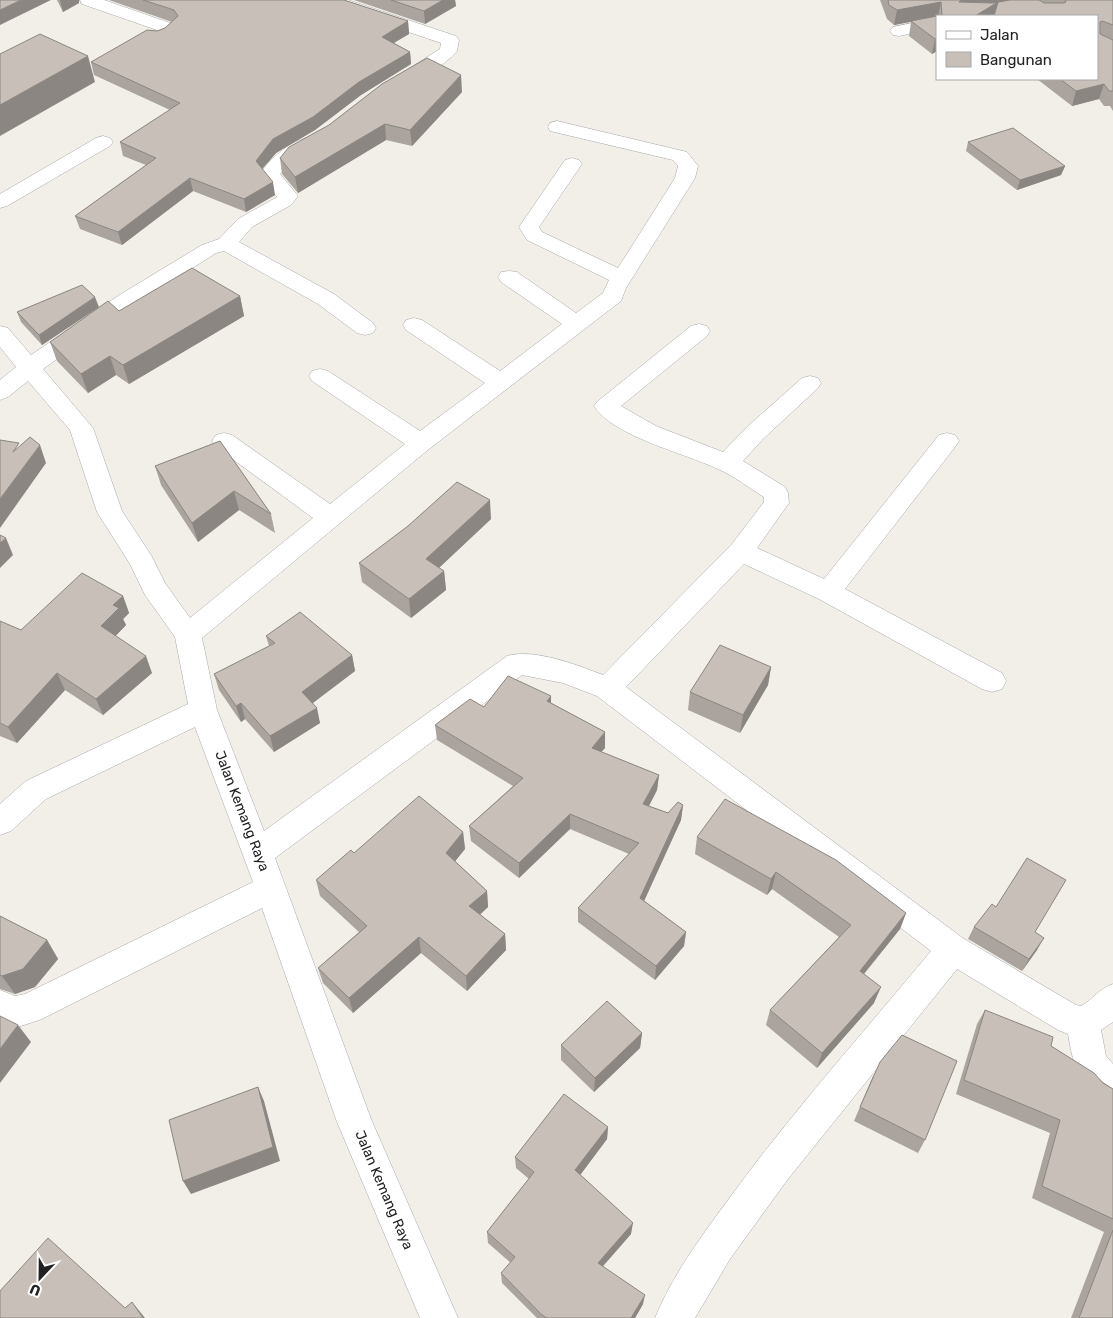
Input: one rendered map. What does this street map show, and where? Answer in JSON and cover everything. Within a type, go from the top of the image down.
[{"type":"street","points":[[88,0],[170,29],[158,38]]},
{"type":"street","points":[[332,0],[450,40],[448,51],[442,56],[385,91]]},
{"type":"street","points":[[899,31],[936,23]]},
{"type":"street","points":[[188,635],[421,443],[613,296],[615,286],[622,278],[685,178],[688,166],[680,156],[557,127]]},
{"type":"street","points":[[0,392],[29,367],[143,290],[209,249],[226,243],[245,223],[284,201],[288,196],[284,189],[275,184],[270,174],[275,165],[286,155],[315,141],[330,130]]},
{"type":"street","points":[[0,202],[102,142]]},
{"type":"street","points":[[572,164],[529,227],[534,236],[622,278]]},
{"type":"street","points":[[226,243],[326,299],[365,328]]},
{"type":"street","points":[[509,277],[576,323]]},
{"type":"street","points":[[414,325],[500,382]]},
{"type":"street","points":[[607,688],[741,551],[778,503],[776,493],[727,463],[654,434],[617,415],[606,406],[699,331]]},
{"type":"street","name":"Jalan Kemang Raya","points":[[0,333],[81,428],[110,512],[142,562],[154,588],[188,635],[203,710],[271,888],[355,1122],[439,1318]]},
{"type":"street","points":[[320,376],[421,443]]},
{"type":"street","points":[[727,463],[755,433],[810,384]]},
{"type":"street","points":[[224,441],[330,517]]},
{"type":"street","points":[[828,592],[948,441]]},
{"type":"street","points":[[741,551],[828,592],[992,681]]},
{"type":"street","points":[[258,853],[517,664],[544,667],[582,678],[607,688],[953,949],[1044,1004],[1070,1019],[1083,1022],[1098,1014],[1113,1000]]},
{"type":"street","points":[[3,815],[36,790],[203,710]]},
{"type":"street","points":[[0,1006],[15,1012],[30,1008],[271,888]]},
{"type":"street","points":[[674,1318],[717,1246],[775,1166],[953,949]]},
{"type":"street","points":[[1083,1022],[1090,1063],[1113,1091]]},
{"type":"building","points":[[0,0],[21,0],[0,10]]},
{"type":"building","points":[[143,0],[344,0],[408,21],[382,37],[410,52],[359,82],[313,117],[273,139],[256,161],[273,182],[244,199],[190,178],[118,232],[75,216],[156,158],[120,142],[180,103],[91,62],[147,30],[157,31],[165,28],[178,16],[174,10]]},
{"type":"building","points":[[391,0],[443,0],[424,11]]},
{"type":"building","points":[[888,0],[998,2],[977,15],[942,15],[941,2],[897,10],[889,5]]},
{"type":"building","points":[[1010,0],[1039,0],[1044,3],[1064,3],[1066,2],[1065,0],[1113,0],[1113,25],[1100,22],[1100,34],[1113,40],[1113,91],[1109,91],[1104,84],[1076,91],[1061,80],[1098,80],[1098,15],[994,15],[998,2]]},
{"type":"building","points":[[936,16],[936,38],[935,39],[911,21]]},
{"type":"building","points":[[40,34],[88,56],[0,105],[0,54]]},
{"type":"building","points":[[427,58],[461,75],[410,130],[385,124],[295,177],[280,158],[289,147],[329,125],[382,84]]},
{"type":"building","points":[[1013,128],[1065,166],[1020,180],[968,142]]},
{"type":"building","points":[[192,268],[240,296],[123,365],[110,356],[81,374],[50,342],[108,301],[119,311]]},
{"type":"building","points":[[82,285],[95,297],[39,335],[17,312]]},
{"type":"building","points":[[30,437],[40,445],[0,499],[0,440],[19,443],[13,452]]},
{"type":"building","points":[[220,441],[271,514],[234,491],[192,523],[155,466]]},
{"type":"building","points":[[457,482],[490,500],[426,559],[444,571],[409,599],[359,563],[408,526]]},
{"type":"building","points":[[0,535],[6,538],[0,543]]},
{"type":"building","points":[[82,573],[123,596],[113,605],[119,608],[101,626],[146,656],[96,699],[57,673],[8,727],[0,723],[0,621],[21,630]]},
{"type":"building","points":[[300,612],[352,655],[302,692],[317,708],[270,736],[241,703],[236,706],[214,674],[275,643],[266,636]]},
{"type":"building","points":[[720,645],[771,667],[743,715],[690,692]]},
{"type":"building","points":[[508,676],[551,696],[547,701],[605,732],[592,748],[659,775],[643,804],[668,813],[678,802],[683,805],[640,898],[686,932],[656,966],[578,908],[639,843],[570,814],[519,863],[469,826],[523,778],[435,725],[470,699],[484,707]]},
{"type":"building","points":[[419,796],[463,832],[446,853],[487,891],[469,906],[505,934],[466,976],[419,937],[349,998],[318,968],[367,926],[316,880],[351,850],[354,853]]},
{"type":"building","points":[[725,799],[836,860],[906,913],[860,971],[881,987],[822,1053],[770,1010],[851,925],[776,872],[771,879],[697,837]]},
{"type":"building","points":[[1027,858],[1066,880],[1035,932],[1044,938],[1029,959],[974,927],[992,904],[996,907]]},
{"type":"building","points":[[0,916],[47,940],[23,969],[2,976],[0,975]]},
{"type":"building","points":[[607,1001],[642,1033],[595,1078],[561,1045]]},
{"type":"building","points":[[985,1010],[1053,1037],[1051,1046],[1094,1073],[1103,1083],[1113,1089],[1113,1219],[1042,1186],[1060,1120],[964,1080]]},
{"type":"building","points":[[0,1016],[18,1025],[0,1049]]},
{"type":"building","points":[[902,1035],[957,1061],[925,1140],[860,1107],[880,1062]]},
{"type":"building","points":[[258,1087],[273,1147],[183,1181],[169,1120]]},
{"type":"building","points":[[564,1094],[608,1127],[575,1170],[633,1223],[598,1263],[645,1295],[631,1318],[547,1318],[501,1273],[515,1257],[487,1232],[534,1172],[515,1157]]},
{"type":"building","points":[[1113,1230],[1113,1318],[1079,1318]]},
{"type":"building","points":[[48,1238],[125,1308],[132,1302],[143,1318],[0,1318],[0,1291]]}]
